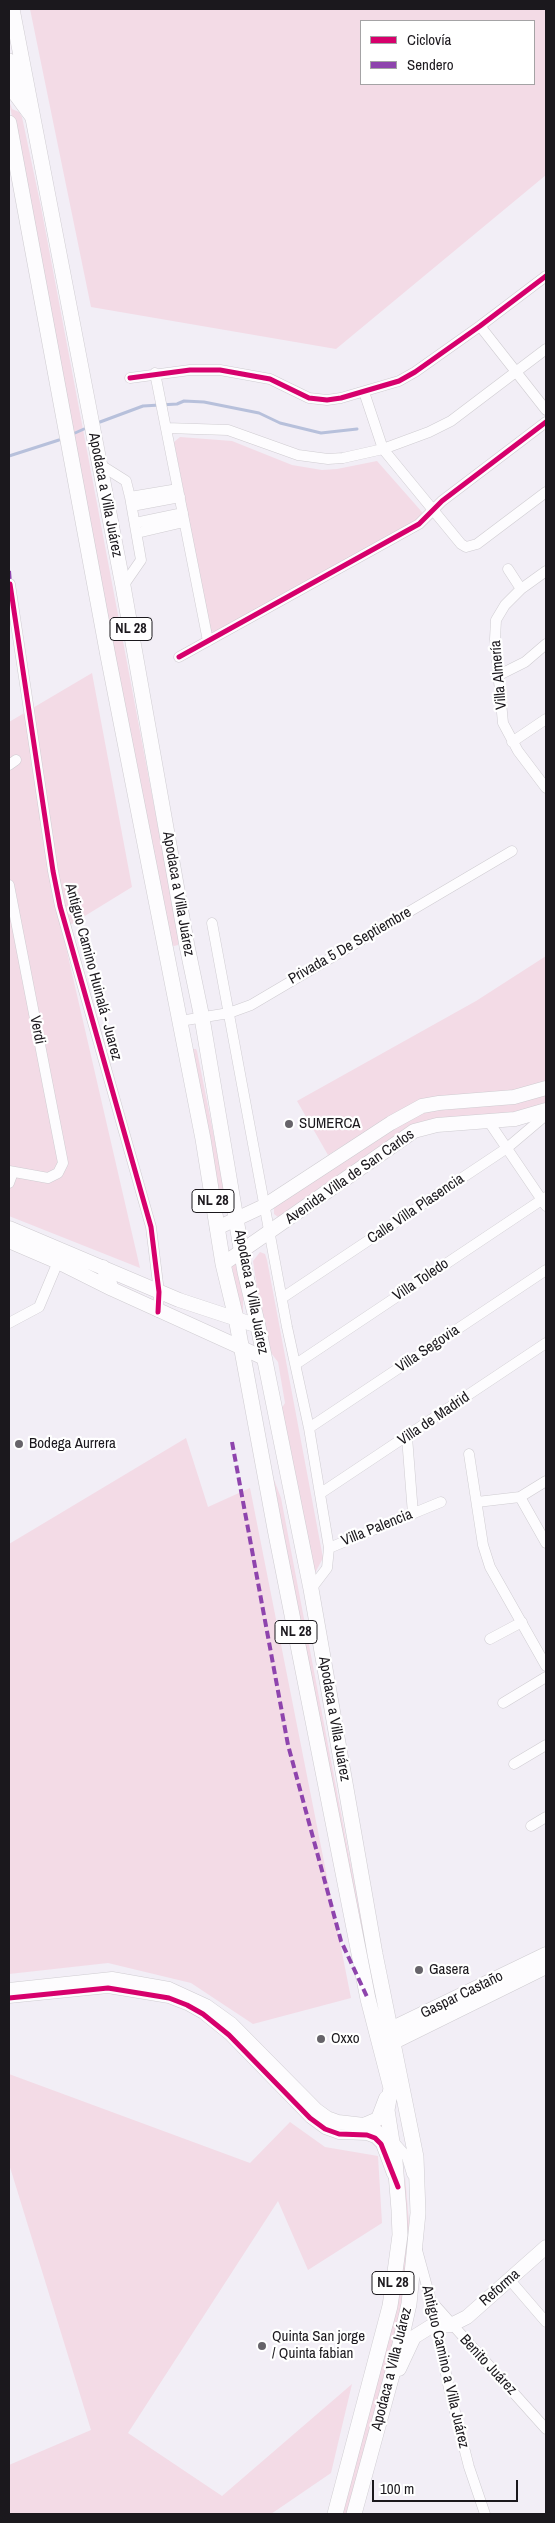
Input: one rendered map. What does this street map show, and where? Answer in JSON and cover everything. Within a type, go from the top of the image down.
[{"type":"main road","name":"Apodaca a Villa Juárez","points":[[12,9],[123,586],[187,946],[202,1018],[242,1251],[311,1589],[385,2039],[390,2085],[387,2110],[393,2141],[398,2187],[400,2235],[390,2306],[335,2514]]},
{"type":"main road","points":[[9,61],[15,93],[33,117]]},
{"type":"main road","name":"Apodaca a Villa Juárez","points":[[9,123],[108,656],[180,1021],[223,1264],[236,1318],[368,1999],[385,2039],[411,2127],[416,2157],[418,2217],[409,2304],[354,2514]]},
{"type":"main road","points":[[311,1707],[331,1702]]},
{"type":"street","points":[[130,378],[155,373],[220,370],[270,379],[309,398],[327,400],[364,392],[399,381],[416,372],[546,276]]},
{"type":"street","points":[[480,326],[546,410]]},
{"type":"street","points":[[166,428],[228,430],[298,456],[343,458],[383,448],[429,432],[451,421],[546,349]]},
{"type":"street","points":[[155,373],[208,641]]},
{"type":"street","points":[[364,392],[383,448],[461,544],[471,546],[546,492]]},
{"type":"street","points":[[180,657],[419,524],[433,510],[546,422]]},
{"type":"street","points":[[99,464],[126,481],[131,502],[141,560],[123,586]]},
{"type":"street","points":[[131,502],[179,493]]},
{"type":"street","points":[[136,528],[184,518]]},
{"type":"street","points":[[508,568],[521,589]]},
{"type":"street","name":"Villa Almería","points":[[546,571],[521,589],[505,605],[496,620],[498,676],[503,723],[512,742],[546,788]]},
{"type":"street","name":"Antiguo Camino Huinalá - Juarez","points":[[10,584],[60,906],[149,1217],[159,1292],[158,1312]]},
{"type":"street","points":[[498,676],[525,662],[546,644]]},
{"type":"street","points":[[512,742],[546,719]]},
{"type":"street","name":"Privada 5 De Septiembre","points":[[180,1021],[229,1013],[251,1004],[512,851]]},
{"type":"street","name":"Verdi","points":[[9,885],[63,1163],[58,1173],[48,1178],[11,1171]]},
{"type":"street","points":[[212,923],[264,1206],[309,1428],[329,1548]]},
{"type":"street","name":"Avenida Villa de San Carlos","points":[[217,1228],[264,1206],[391,1123],[430,1104],[514,1097],[546,1088]]},
{"type":"street","name":"Avenida Villa de San Carlos","points":[[223,1264],[414,1131],[432,1126],[527,1117],[546,1110]]},
{"type":"street","name":"Calle Villa Plasencia","points":[[282,1298],[507,1148],[546,1115]]},
{"type":"street","points":[[489,1122],[545,1201]]},
{"type":"street","points":[[391,1123],[401,1139]]},
{"type":"street","points":[[9,1183],[11,1171]]},
{"type":"street","name":"Villa Toledo","points":[[296,1364],[545,1201]]},
{"type":"street","points":[[9,1228],[60,1256],[112,1289],[158,1312],[264,1358]]},
{"type":"street","points":[[9,1241],[103,1267],[159,1292],[258,1326]]},
{"type":"street","points":[[9,1323],[39,1307],[60,1256]]},
{"type":"street","points":[[103,1267],[112,1289]]},
{"type":"street","name":"Villa Segovia","points":[[309,1428],[546,1270]]},
{"type":"street","points":[[9,1314],[19,1318]]},
{"type":"street","name":"Villa de Madrid","points":[[320,1494],[546,1343]]},
{"type":"street","points":[[407,1437],[413,1514]]},
{"type":"street","points":[[469,1454],[483,1545],[490,1566],[546,1666]]},
{"type":"street","points":[[477,1502],[520,1497],[546,1480]]},
{"type":"street","points":[[520,1497],[546,1543]]},
{"type":"street","name":"Villa Palencia","points":[[311,1589],[327,1568],[329,1548],[442,1502]]},
{"type":"street","points":[[490,1639],[522,1622]]},
{"type":"street","points":[[503,1703],[546,1677]]},
{"type":"street","points":[[514,1764],[546,1745]]},
{"type":"street","points":[[532,1826],[546,1817]]},
{"type":"street","name":"Gaspar Castaño","points":[[385,2039],[546,1954]]},
{"type":"street","name":"Gaspar Castaño","points":[[385,2039],[546,1967]]},
{"type":"street","points":[[9,1990],[112,1978],[170,1989],[192,1997],[231,2024],[316,2110],[338,2122],[379,2130],[393,2141],[407,2157],[412,2170],[418,2217]]},
{"type":"street","points":[[9,1998],[108,1988],[169,1998],[187,2005],[203,2014],[229,2035],[310,2118],[325,2129],[339,2134],[367,2135],[375,2138],[381,2144],[398,2187]]},
{"type":"street","points":[[364,2126],[378,2119],[390,2085]]},
{"type":"street","name":"Antiguo Camino a Villa Juárez","points":[[416,2247],[431,2300],[446,2325],[448,2384],[469,2467],[485,2514]]},
{"type":"street","name":"Reforma","points":[[390,2382],[414,2337],[430,2327],[446,2325],[467,2317],[546,2247]]},
{"type":"street","points":[[509,2280],[546,2322]]},
{"type":"street","name":"Benito Juárez","points":[[446,2325],[546,2429]]},
{"type":"shaded area","points":[[30,9],[546,9],[546,175],[336,349],[91,307]]},
{"type":"shaded area","points":[[9,101],[12,109],[19,112],[22,117],[41,207],[179,938],[178,945],[174,946],[169,945]]},
{"type":"shaded area","points":[[180,437],[232,441],[292,465],[322,470],[377,461],[422,512],[421,519],[214,632],[210,631],[174,442]]},
{"type":"shaded area","points":[[92,673],[132,887],[62,930],[140,1268],[9,1216],[9,722]]},
{"type":"shaded area","points":[[546,956],[546,1083],[536,1088],[401,1111],[328,1155],[297,1101],[476,1001]]},
{"type":"shaded area","points":[[192,1049],[197,1051],[227,1202],[225,1206],[221,1202]]},
{"type":"shaded area","points":[[546,1094],[546,1106],[524,1113],[441,1118],[278,1217],[274,1214],[274,1207],[415,1116],[431,1110],[506,1104]]},
{"type":"shaded area","points":[[260,1252],[265,1254],[267,1260],[323,1558],[315,1573],[280,1411],[285,1403],[278,1362],[268,1349],[255,1275],[253,1261]]},
{"type":"shaded area","points":[[236,1260],[243,1298],[243,1314],[241,1316],[231,1262]]},
{"type":"shaded area","points":[[186,1438],[208,1507],[250,1488],[351,1998],[253,2024],[191,1983],[108,1963],[9,1974],[9,1544]]},
{"type":"shaded area","points":[[273,1477],[281,1498],[365,1939],[351,1896]]},
{"type":"shaded area","points":[[9,2074],[250,2163],[290,2122],[325,2147],[378,2156],[382,2223],[308,2270],[278,2201],[128,2433],[222,2496],[352,2384],[331,2473],[271,2514],[9,2514],[9,2465],[91,2430],[9,2164]]},
{"type":"shaded area","points":[[405,2176],[409,2222],[409,2268],[396,2335],[348,2514],[342,2514],[390,2334],[404,2247]]},
{"type":"waterway","points":[[100,422],[143,406],[177,404],[184,401],[204,402],[259,413],[280,423],[321,433],[357,429]]},
{"type":"waterway","points":[[75,433],[84,429]]},
{"type":"waterway","points":[[9,456],[59,440]]},
{"type":"marked path","points":[[9,571],[10,584]]},
{"type":"marked path","points":[[232,1442],[288,1745],[341,1941],[368,1999]]},
{"type":"cycle path","points":[[130,378],[190,370],[220,370],[270,379],[309,398],[327,400],[341,398],[399,381],[415,372],[546,276]]},
{"type":"cycle path","points":[[179,657],[419,524],[442,501],[546,422]]},
{"type":"cycle path","points":[[10,584],[53,871],[60,906],[151,1227],[159,1292],[158,1312]]},
{"type":"cycle path","points":[[9,1998],[108,1988],[169,1998],[187,2005],[203,2014],[229,2035],[310,2118],[325,2129],[339,2134],[367,2135],[375,2138],[381,2144],[398,2187]]},
{"type":"place","name":"SUMERCA","points":[[289,1124]]},
{"type":"place","name":"Bodega Aurrera","points":[[19,1444]]},
{"type":"place","name":"Gasera","points":[[419,1970]]},
{"type":"place","name":"Oxxo","points":[[321,2039]]},
{"type":"place","name":"Quinta San jorge / Quinta fabian","points":[[262,2346]]}]
